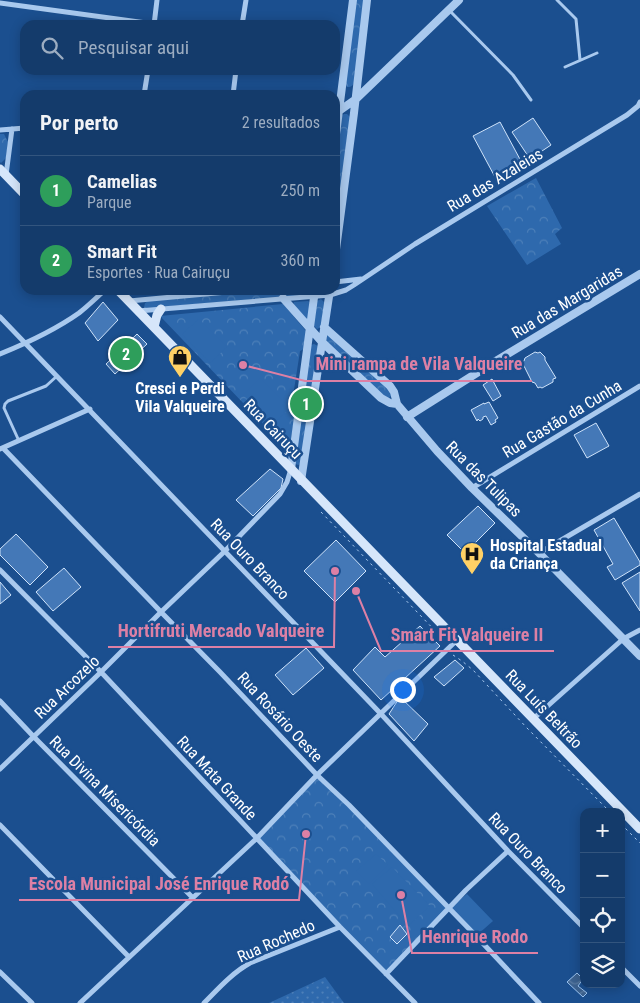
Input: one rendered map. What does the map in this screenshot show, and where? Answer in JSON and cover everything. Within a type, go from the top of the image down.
[{"type":"main road","points":[[3,172],[20,189]]},
{"type":"main road","name":"Rua Cairuçu","points":[[123,295],[301,480]]},
{"type":"main road","points":[[154,327],[157,315],[161,309]]},
{"type":"main road","name":"Rua Luís Beltrão","points":[[301,480],[640,829]]},
{"type":"street","points":[[155,20],[157,0]]},
{"type":"street","points":[[243,20],[246,0]]},
{"type":"street","points":[[340,103],[353,0]]},
{"type":"street","points":[[340,220],[367,0]]},
{"type":"street","points":[[340,110],[356,100],[459,0]]},
{"type":"street","points":[[0,3],[119,20]]},
{"type":"street","points":[[145,90],[147,75]]},
{"type":"street","points":[[234,90],[235,75]]},
{"type":"street","name":"Rua das Azaleias","points":[[340,291],[346,290],[423,239],[627,115],[640,102]]},
{"type":"street","points":[[0,130],[20,128]]},
{"type":"street","points":[[3,172],[12,129]]},
{"type":"street","name":"Rua das Margaridas","points":[[407,417],[640,274]]},
{"type":"street","name":"Rua das Azaleias","points":[[340,281],[362,279]]},
{"type":"street","points":[[0,354],[26,343],[78,313],[99,295]]},
{"type":"street","points":[[129,301],[193,295]]},
{"type":"street","points":[[225,295],[226,303]]},
{"type":"street","name":"Rua das Azaleias","points":[[137,311],[302,295]]},
{"type":"street","points":[[291,469],[315,295]]},
{"type":"street","points":[[301,480],[330,295]]},
{"type":"street","name":"Rua das Tulipas","points":[[283,298],[322,342],[381,398],[390,403],[397,404]]},
{"type":"street","name":"Rua Ouro Branco","points":[[0,317],[381,714],[508,851],[580,924]]},
{"type":"street","name":"Rua das Tulipas","points":[[324,327],[390,386],[394,392],[397,404],[437,451],[640,656]]},
{"type":"street","name":"Rua Gastão da Cunha","points":[[472,488],[640,386]]},
{"type":"street","points":[[2,449],[90,409]]},
{"type":"street","name":"Rua Rosário Oeste","points":[[2,449],[539,1003]]},
{"type":"street","name":"Rua Arcozelo","points":[[0,769],[225,551],[280,494],[287,482],[291,469]]},
{"type":"street","points":[[539,553],[640,494]]},
{"type":"street","name":"Rua Mata Grande","points":[[0,570],[101,672],[340,927],[415,1003]]},
{"type":"street","points":[[533,719],[624,639],[640,630]]},
{"type":"street","points":[[80,1003],[257,838],[318,775],[457,640]]},
{"type":"street","name":"Rua Divina Misericórdia","points":[[0,701],[192,897]]},
{"type":"street","points":[[0,825],[129,957]]},
{"type":"street","points":[[386,974],[449,908],[508,851]]},
{"type":"street","name":"Rua Rochedo","points":[[204,1003],[230,977],[250,963],[340,927]]},
{"type":"street","points":[[625,970],[640,986]]},
{"type":"street","points":[[0,972],[32,1003]]},
{"type":"lane","points":[[557,0],[576,20],[580,60]]},
{"type":"lane","points":[[449,10],[513,75],[531,100]]},
{"type":"lane","points":[[564,67],[597,54]]},
{"type":"lane","points":[[19,441],[4,408],[5,404],[8,401],[46,386],[58,376]]},
{"type":"path","points":[[318,510],[442,639]]},
{"type":"path","points":[[453,655],[473,670],[606,808]]},
{"type":"path","points":[[625,828],[640,843]]},
{"type":"green space","points":[[356,0],[364,0],[354,83],[347,87],[345,83]]},
{"type":"green space","points":[[347,114],[350,117],[340,194],[340,124],[341,116]]},
{"type":"green space","points":[[0,134],[4,134],[8,142],[6,158],[1,163],[0,162]]},
{"type":"green space","points":[[536,178],[562,228],[555,234],[561,244],[527,265],[487,206]]},
{"type":"green space","points":[[215,295],[309,295],[144,308],[145,303],[148,301]]},
{"type":"green space","points":[[321,299],[324,302],[321,327],[317,329],[314,326],[317,301]]},
{"type":"green space","points":[[294,302],[310,302],[308,321],[293,305]]},
{"type":"green space","points":[[283,304],[306,331],[304,349],[300,351],[291,409],[295,413],[289,451],[160,316]]},
{"type":"green space","points":[[199,319],[227,347],[210,363],[182,334]]},
{"type":"green space","points":[[327,334],[391,392],[388,399],[326,342]]},
{"type":"green space","points":[[311,345],[318,346],[303,463],[298,465],[294,463]]},
{"type":"green space","points":[[260,378],[290,408],[273,424],[243,395]]},
{"type":"green space","points":[[317,775],[449,908],[386,974],[257,838]]},
{"type":"green space","points":[[376,854],[388,865],[369,884],[356,871]]},
{"type":"green space","points":[[392,867],[430,906],[408,926],[372,884]]},
{"type":"green space","points":[[467,894],[493,921],[476,936],[449,908]]},
{"type":"green space","points":[[325,977],[344,1003],[269,1003]]},
{"type":"water","points":[[577,973],[580,976],[578,986],[587,993],[583,997],[567,982]]},
{"type":"building","points":[[533,118],[551,145],[530,159],[512,132]]},
{"type":"building","points":[[500,122],[522,163],[495,177],[473,136]]},
{"type":"building","points":[[103,302],[118,320],[98,341],[85,323]]},
{"type":"building","points":[[137,334],[147,344],[115,374],[106,364]]},
{"type":"building","points":[[535,352],[540,352],[545,357],[556,378],[553,379],[553,382],[542,388],[538,388],[532,382],[522,362]]},
{"type":"building","points":[[492,379],[501,396],[493,401],[483,385]]},
{"type":"building","points":[[489,402],[498,418],[491,425],[486,416],[477,421],[471,410]]},
{"type":"building","points":[[596,423],[609,446],[587,458],[574,435]]},
{"type":"building","points":[[270,469],[283,479],[281,488],[253,516],[236,500]]},
{"type":"building","points":[[478,506],[495,523],[465,553],[447,535]]},
{"type":"building","points":[[614,518],[640,562],[640,565],[615,580],[607,567],[613,564],[594,530]]},
{"type":"building","points":[[16,534],[48,567],[30,585],[0,555],[0,549]]},
{"type":"building","points":[[336,540],[366,571],[335,602],[304,571]]},
{"type":"building","points":[[64,568],[81,587],[53,611],[36,592]]},
{"type":"building","points":[[640,572],[640,611],[622,583]]},
{"type":"building","points":[[0,582],[11,595],[0,604]]},
{"type":"building","points":[[420,626],[440,646],[381,700],[353,670],[375,647],[385,657]]},
{"type":"building","points":[[306,648],[324,668],[293,695],[275,675]]},
{"type":"building","points":[[455,660],[464,668],[444,686],[434,677]]},
{"type":"building","points":[[400,697],[428,724],[414,741],[389,714]]},
{"type":"building","points":[[400,925],[407,934],[397,944],[390,937]]},
{"type":"place","name":"Smart Fit","points":[[126,354]]},
{"type":"place","name":"Mini rampa de Vila Valqueire","points":[[243,365]]},
{"type":"place","name":"Cresci e Perdi Vila Valqueire","points":[[180,378]]},
{"type":"place","name":"Camelias","points":[[306,404]]},
{"type":"place","name":"Hortifruti Mercado Valqueire","points":[[335,571]]},
{"type":"place","name":"Hospital Estadual da Criança","points":[[472,575]]},
{"type":"place","name":"Smart Fit Valqueire II","points":[[356,591]]},
{"type":"place","name":"Escola Municipal José Enrique Rodó","points":[[306,834]]},
{"type":"place","name":"Henrique Rodo","points":[[401,895]]}]
